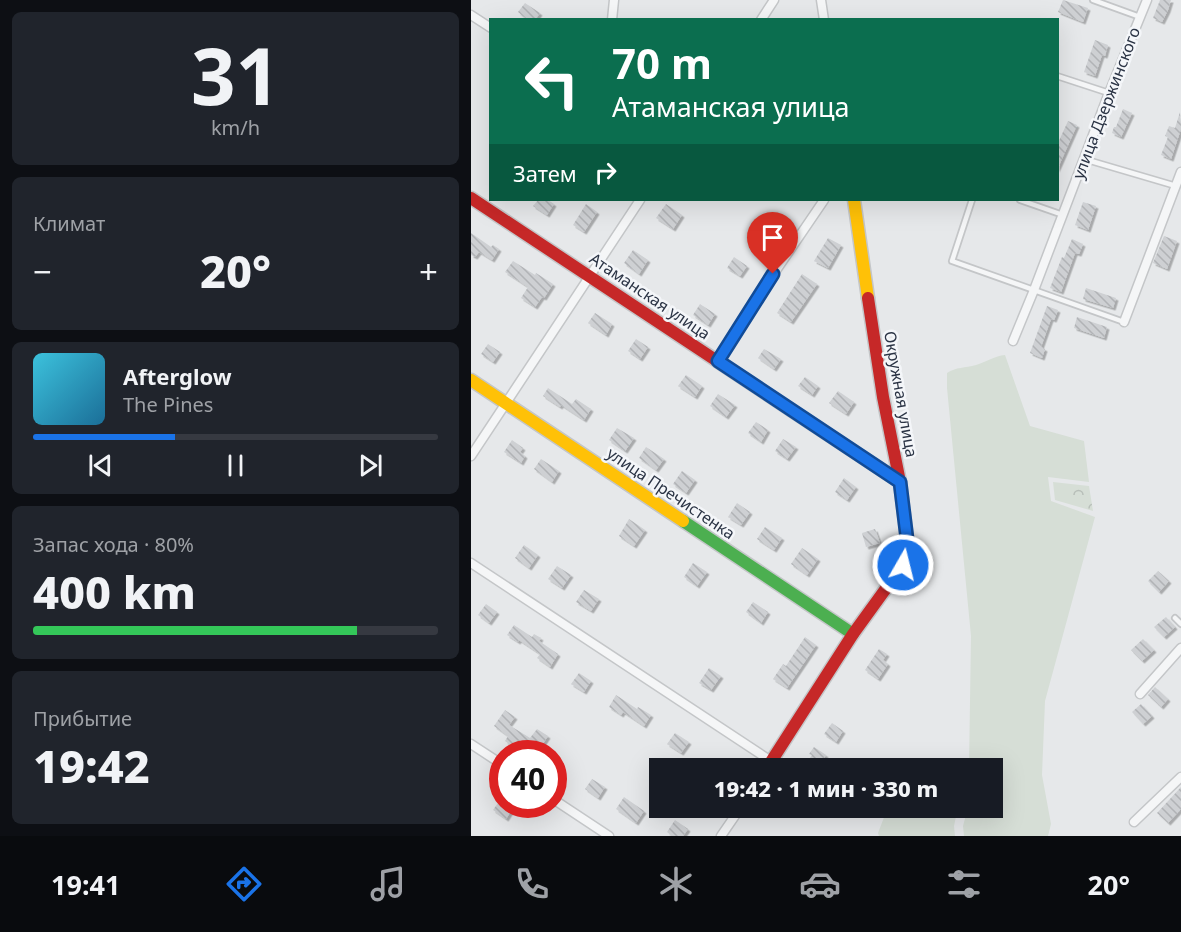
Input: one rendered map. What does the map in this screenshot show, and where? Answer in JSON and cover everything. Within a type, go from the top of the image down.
[{"type":"street","points":[[612,18],[614,0]]},
{"type":"street","points":[[762,18],[774,0]]},
{"type":"street","points":[[821,0],[824,18]]},
{"type":"street","name":"улица Дзержинского","points":[[1013,340],[1147,0]]},
{"type":"street","points":[[471,15],[489,27]]},
{"type":"street","points":[[1124,322],[1181,172]]},
{"type":"street","name":"Атаманская улица","points":[[471,198],[900,482]]},
{"type":"street","points":[[471,456],[639,201]]},
{"type":"street","points":[[718,361],[822,201]]},
{"type":"street","name":"Окружная улица","points":[[773,758],[853,634],[903,565],[908,547],[900,482],[883,397],[854,201]]},
{"type":"street","name":"улица Пречистенка","points":[[471,380],[853,634]]},
{"type":"street","points":[[471,563],[759,758]]},
{"type":"street","points":[[1140,694],[1181,648]]},
{"type":"street","points":[[471,744],[489,756]]},
{"type":"street","points":[[1134,822],[1181,777]]},
{"type":"street","points":[[567,808],[609,836]]},
{"type":"street","points":[[721,836],[733,818]]},
{"type":"lane","points":[[1093,0],[1140,17]]},
{"type":"lane","points":[[1059,77],[1109,93]]},
{"type":"lane","points":[[1084,159],[1176,186]]},
{"type":"lane","points":[[972,201],[952,261],[1124,322]]},
{"type":"lane","points":[[1023,201],[1063,215]]},
{"type":"lane","points":[[1175,618],[1181,624]]},
{"type":"green space","points":[[1005,355],[1030,426],[1084,441],[1089,482],[1048,477],[1051,501],[1095,517],[1045,701],[1042,775],[1051,824],[1048,836],[964,836],[965,818],[1003,818],[1003,758],[969,758],[971,636],[947,373]]},
{"type":"green space","points":[[1053,482],[1089,486],[1093,511],[1055,500]]},
{"type":"green space","points":[[884,818],[956,818],[955,836],[879,836]]},
{"type":"building","points":[[1063,0],[1088,8],[1083,22],[1058,12]]},
{"type":"building","points":[[1160,0],[1171,0],[1162,22],[1153,18]]},
{"type":"building","points":[[525,3],[540,13],[536,18],[526,18],[518,12]]},
{"type":"building","points":[[1095,40],[1108,45],[1095,76],[1084,72]]},
{"type":"building","points":[[1123,109],[1132,113],[1121,137],[1112,133]]},
{"type":"building","points":[[1180,112],[1181,129],[1171,159],[1161,155],[1168,137],[1165,136],[1169,126],[1175,128]]},
{"type":"building","points":[[1068,121],[1077,125],[1059,166],[1059,141]]},
{"type":"building","points":[[537,201],[550,201],[554,204],[547,215],[533,206]]},
{"type":"building","points":[[1083,202],[1096,206],[1088,230],[1075,225]]},
{"type":"building","points":[[586,204],[597,212],[584,232],[573,225]]},
{"type":"building","points":[[666,204],[682,215],[673,229],[656,218]]},
{"type":"building","points":[[471,233],[491,247],[493,245],[499,249],[492,260],[479,252],[475,257],[471,255]]},
{"type":"building","points":[[1164,236],[1177,241],[1167,269],[1153,263]]},
{"type":"building","points":[[828,238],[841,245],[828,268],[814,261]]},
{"type":"building","points":[[1072,239],[1083,244],[1079,254],[1075,253],[1061,292],[1050,288]]},
{"type":"building","points":[[633,250],[648,260],[639,274],[624,263]]},
{"type":"building","points":[[734,257],[747,266],[740,276],[727,268]]},
{"type":"building","points":[[513,261],[553,284],[535,307],[521,298],[528,287],[505,272]]},
{"type":"building","points":[[802,274],[817,284],[791,322],[777,313]]},
{"type":"building","points":[[1086,288],[1116,298],[1113,308],[1083,299]]},
{"type":"building","points":[[700,304],[715,314],[708,325],[693,315]]},
{"type":"building","points":[[1047,306],[1058,310],[1054,320],[1051,319],[1041,347],[1045,349],[1042,358],[1030,353]]},
{"type":"building","points":[[595,313],[612,324],[606,335],[588,323]]},
{"type":"building","points":[[1077,317],[1107,327],[1104,338],[1074,328]]},
{"type":"building","points":[[636,339],[648,347],[640,359],[628,351]]},
{"type":"building","points":[[488,344],[500,352],[493,362],[481,354]]},
{"type":"building","points":[[764,349],[781,359],[774,369],[758,358]]},
{"type":"building","points":[[686,375],[702,386],[695,397],[678,386]]},
{"type":"building","points":[[805,377],[818,386],[812,395],[798,386]]},
{"type":"building","points":[[548,388],[572,404],[576,399],[591,409],[584,420],[543,396]]},
{"type":"building","points":[[838,391],[854,402],[846,414],[829,403]]},
{"type":"building","points":[[718,394],[735,405],[726,417],[710,406]]},
{"type":"building","points":[[756,422],[768,430],[761,442],[748,433]]},
{"type":"building","points":[[617,428],[634,438],[625,451],[609,440]]},
{"type":"building","points":[[783,439],[796,447],[787,459],[775,451]]},
{"type":"building","points":[[512,440],[523,448],[520,452],[525,456],[521,463],[504,452]]},
{"type":"building","points":[[646,447],[664,459],[656,470],[639,458]]},
{"type":"building","points":[[541,459],[559,471],[552,482],[534,469]]},
{"type":"building","points":[[682,471],[695,480],[686,493],[673,484]]},
{"type":"building","points":[[844,478],[856,487],[847,500],[835,492]]},
{"type":"building","points":[[737,503],[750,512],[741,525],[728,517]]},
{"type":"building","points":[[629,519],[645,530],[634,546],[619,536]]},
{"type":"building","points":[[765,527],[782,538],[774,550],[757,539]]},
{"type":"building","points":[[875,529],[880,543],[866,547],[862,533]]},
{"type":"building","points":[[524,545],[538,555],[529,568],[515,558]]},
{"type":"building","points":[[802,548],[818,559],[807,575],[791,564]]},
{"type":"building","points":[[693,563],[707,572],[697,586],[684,577]]},
{"type":"building","points":[[557,566],[571,575],[562,588],[548,579]]},
{"type":"building","points":[[1158,571],[1169,581],[1159,592],[1148,581]]},
{"type":"building","points":[[584,590],[599,599],[591,611],[576,602]]},
{"type":"building","points":[[753,602],[768,612],[761,623],[746,612]]},
{"type":"building","points":[[486,604],[497,612],[489,623],[478,615]]},
{"type":"building","points":[[1166,617],[1175,627],[1164,637],[1154,627]]},
{"type":"building","points":[[514,625],[532,637],[534,634],[541,638],[539,641],[558,654],[550,667],[537,658],[540,654],[507,635]]},
{"type":"building","points":[[805,637],[816,645],[787,688],[773,679],[783,664],[786,666]]},
{"type":"building","points":[[1143,639],[1154,650],[1142,661],[1131,650]]},
{"type":"building","points":[[879,649],[887,654],[883,660],[888,664],[878,679],[865,670]]},
{"type":"building","points":[[709,668],[721,676],[711,690],[699,683]]},
{"type":"building","points":[[579,673],[591,681],[584,692],[571,684]]},
{"type":"building","points":[[1155,687],[1168,699],[1161,707],[1148,695]]},
{"type":"building","points":[[616,695],[651,715],[644,726],[623,712],[621,715],[609,707]]},
{"type":"building","points":[[1141,704],[1152,716],[1143,724],[1132,712]]},
{"type":"building","points":[[505,710],[515,717],[509,725],[530,738],[537,729],[548,736],[545,740],[506,740],[508,736],[494,726]]},
{"type":"building","points":[[832,723],[843,731],[836,742],[824,734]]},
{"type":"building","points":[[675,733],[689,742],[681,753],[667,744]]},
{"type":"building","points":[[814,747],[826,755],[824,758],[810,758],[812,755],[809,754]]},
{"type":"building","points":[[592,779],[605,787],[598,798],[585,789]]},
{"type":"building","points":[[1181,787],[1181,809],[1168,823],[1157,813]]},
{"type":"building","points":[[624,797],[644,811],[636,823],[616,809]]},
{"type":"building","points":[[675,820],[688,829],[683,836],[672,836],[667,832]]},
{"type":"traffic: fast","points":[[683,521],[853,634]]},
{"type":"traffic: slow","points":[[854,201],[868,298]]},
{"type":"traffic: slow","points":[[471,380],[683,521]]},
{"type":"traffic: slow","points":[[791,410],[900,482]]},
{"type":"traffic: jam","points":[[471,198],[791,410]]},
{"type":"traffic: jam","points":[[773,758],[853,634],[903,565],[908,547],[900,482],[883,397],[868,298]]},
{"type":"route","points":[[773,274],[718,361],[900,482],[908,547],[903,565]]}]
